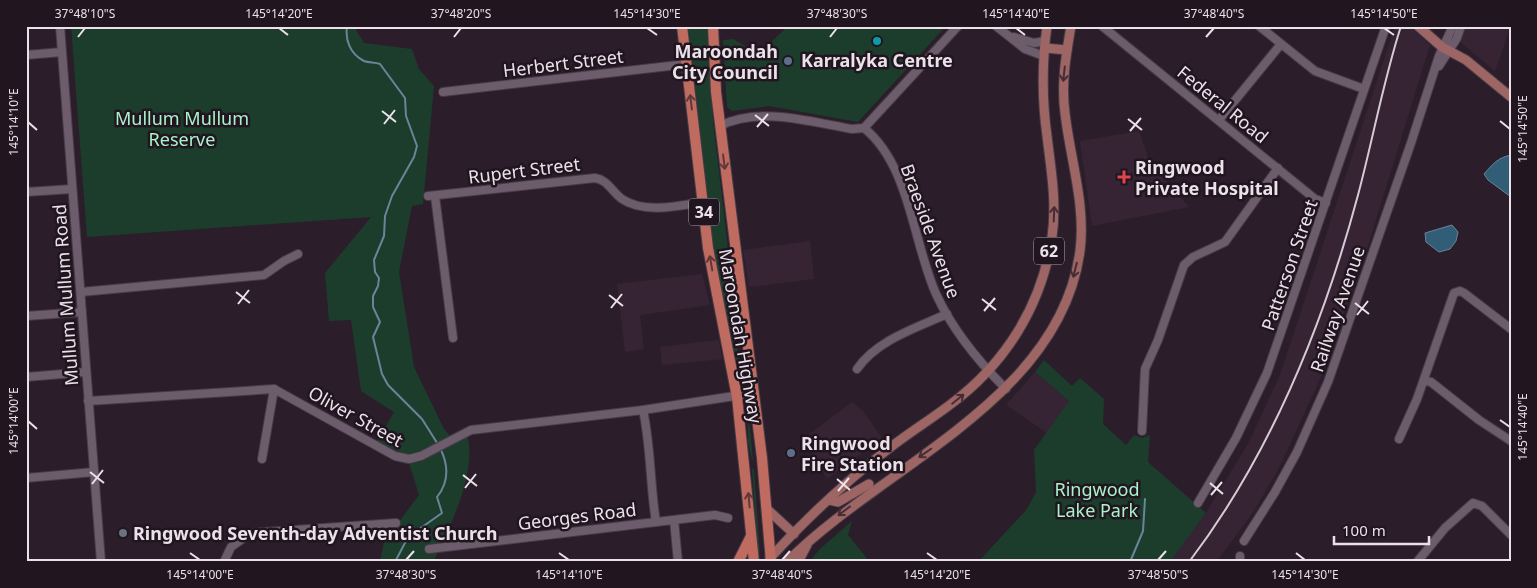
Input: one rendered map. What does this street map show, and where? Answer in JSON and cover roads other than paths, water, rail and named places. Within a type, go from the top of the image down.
[{"type":"highway","name":"Maroondah Highway","points":[[682,26],[708,248],[737,396],[754,562]]},
{"type":"highway","name":"Maroondah Highway","points":[[712,26],[720,126],[768,510],[769,560]]},
{"type":"highway","points":[[738,562],[752,536]]},
{"type":"main road","name":"62","points":[[769,560],[829,500],[866,467],[951,404],[988,372],[1014,338],[1032,307],[1045,271],[1050,250],[1054,196],[1044,108],[1047,26]]},
{"type":"main road","name":"62","points":[[787,562],[811,538],[879,486],[976,417],[1006,389],[1041,346],[1062,310],[1080,251],[1081,217],[1065,112],[1063,83],[1071,26]]},
{"type":"main road","points":[[1418,26],[1466,60],[1511,97]]},
{"type":"main road","points":[[1425,26],[1447,46]]},
{"type":"main road","points":[[1045,49],[1067,50]]},
{"type":"main road","points":[[866,467],[864,478],[869,484],[879,486]]},
{"type":"main road","points":[[829,500],[839,502],[869,484]]},
{"type":"main road","points":[[768,510],[794,534]]},
{"type":"main road","points":[[798,562],[811,538]]},
{"type":"street","name":"Mullum Mullum Road","points":[[60,26],[100,562]]},
{"type":"street","points":[[720,126],[731,120],[769,116],[852,129],[864,128],[958,26]]},
{"type":"street","points":[[996,26],[1025,49],[1045,49]]},
{"type":"street","name":"Federal Road","points":[[1102,26],[1315,199],[1326,203]]},
{"type":"street","points":[[1259,26],[1315,71],[1364,89]]},
{"type":"street","name":"Patterson Street","points":[[1198,503],[1236,438],[1267,373],[1386,26]]},
{"type":"street","name":"Railway Avenue","points":[[1244,541],[1275,492],[1296,452],[1328,382],[1433,76],[1454,26]]},
{"type":"street","name":"Railway Avenue","points":[[1447,46],[1461,26]]},
{"type":"street","points":[[1012,37],[1034,43],[1045,49]]},
{"type":"street","points":[[1219,120],[1282,44]]},
{"type":"street","points":[[26,55],[62,52]]},
{"type":"street","name":"Herbert Street","points":[[443,92],[687,64]]},
{"type":"street","name":"Braeside Avenue","points":[[864,128],[876,139],[901,186],[936,292],[947,314],[988,372],[1006,389]]},
{"type":"street","points":[[1142,431],[1145,369],[1158,340],[1184,265],[1193,257],[1225,242],[1278,168]]},
{"type":"street","name":"Rupert Street","points":[[453,338],[432,196],[595,178],[604,182],[625,201],[642,207],[703,202]]},
{"type":"street","points":[[26,192],[72,189]]},
{"type":"street","points":[[81,292],[264,275],[298,254]]},
{"type":"street","points":[[1398,440],[1424,381],[1452,297],[1456,292],[1464,293],[1511,330]]},
{"type":"street","points":[[26,316],[82,312]]},
{"type":"street","points":[[857,369],[867,356],[897,336],[947,314]]},
{"type":"street","points":[[26,377],[86,372]]},
{"type":"street","points":[[1424,381],[1431,382],[1479,420],[1511,441]]},
{"type":"street","points":[[88,401],[274,389],[262,459]]},
{"type":"street","name":"Oliver Street","points":[[274,389],[395,456],[404,459],[417,458],[471,430],[643,410],[754,393]]},
{"type":"street","points":[[643,410],[649,439],[651,492],[656,522]]},
{"type":"street","points":[[26,478],[94,472]]},
{"type":"street","points":[[1417,562],[1457,516],[1470,504],[1477,503],[1511,535]]},
{"type":"street","name":"Georges Road","points":[[429,549],[715,515],[728,518]]},
{"type":"street","points":[[674,520],[678,562]]},
{"type":"street","points":[[224,562],[231,547],[250,533],[396,523]]},
{"type":"water","points":[[1511,155],[1511,197],[1488,180],[1484,174],[1493,164]]},
{"type":"water","points":[[1452,225],[1458,232],[1456,241],[1450,249],[1439,252],[1426,242],[1425,233]]},
{"type":"waterway","points":[[347,26],[349,46],[355,55],[364,61],[380,64],[405,98],[406,116],[417,146],[414,157],[392,196],[385,216],[384,236],[374,260],[375,272],[379,278],[378,286],[373,296],[373,307],[380,322],[373,337],[382,374],[388,385],[422,419],[439,446]]},
{"type":"waterway","points":[[395,562],[408,537],[442,513],[437,497],[446,480],[446,468],[441,450]]},
{"type":"waterway","points":[[1130,562],[1143,531],[1145,499]]},
{"type":"railway","points":[[1189,562],[1245,478],[1269,433],[1311,340],[1344,244],[1401,26]]},
{"type":"place","name":"Karralyka Centre","points":[[877,41]]},
{"type":"place","name":"Maroondah City Council","points":[[788,61]]},
{"type":"place","name":"Ringwood Private Hospital","points":[[1124,177]]},
{"type":"place","name":"Ringwood Fire Station","points":[[791,453]]},
{"type":"place","name":"Ringwood Seventh-day Adventist Church","points":[[123,533]]},
{"type":"park label","name":"Mullum Mullum Reserve","points":[[182,128]]},
{"type":"park label","name":"Ringwood Lake Park","points":[[1097,499]]}]
